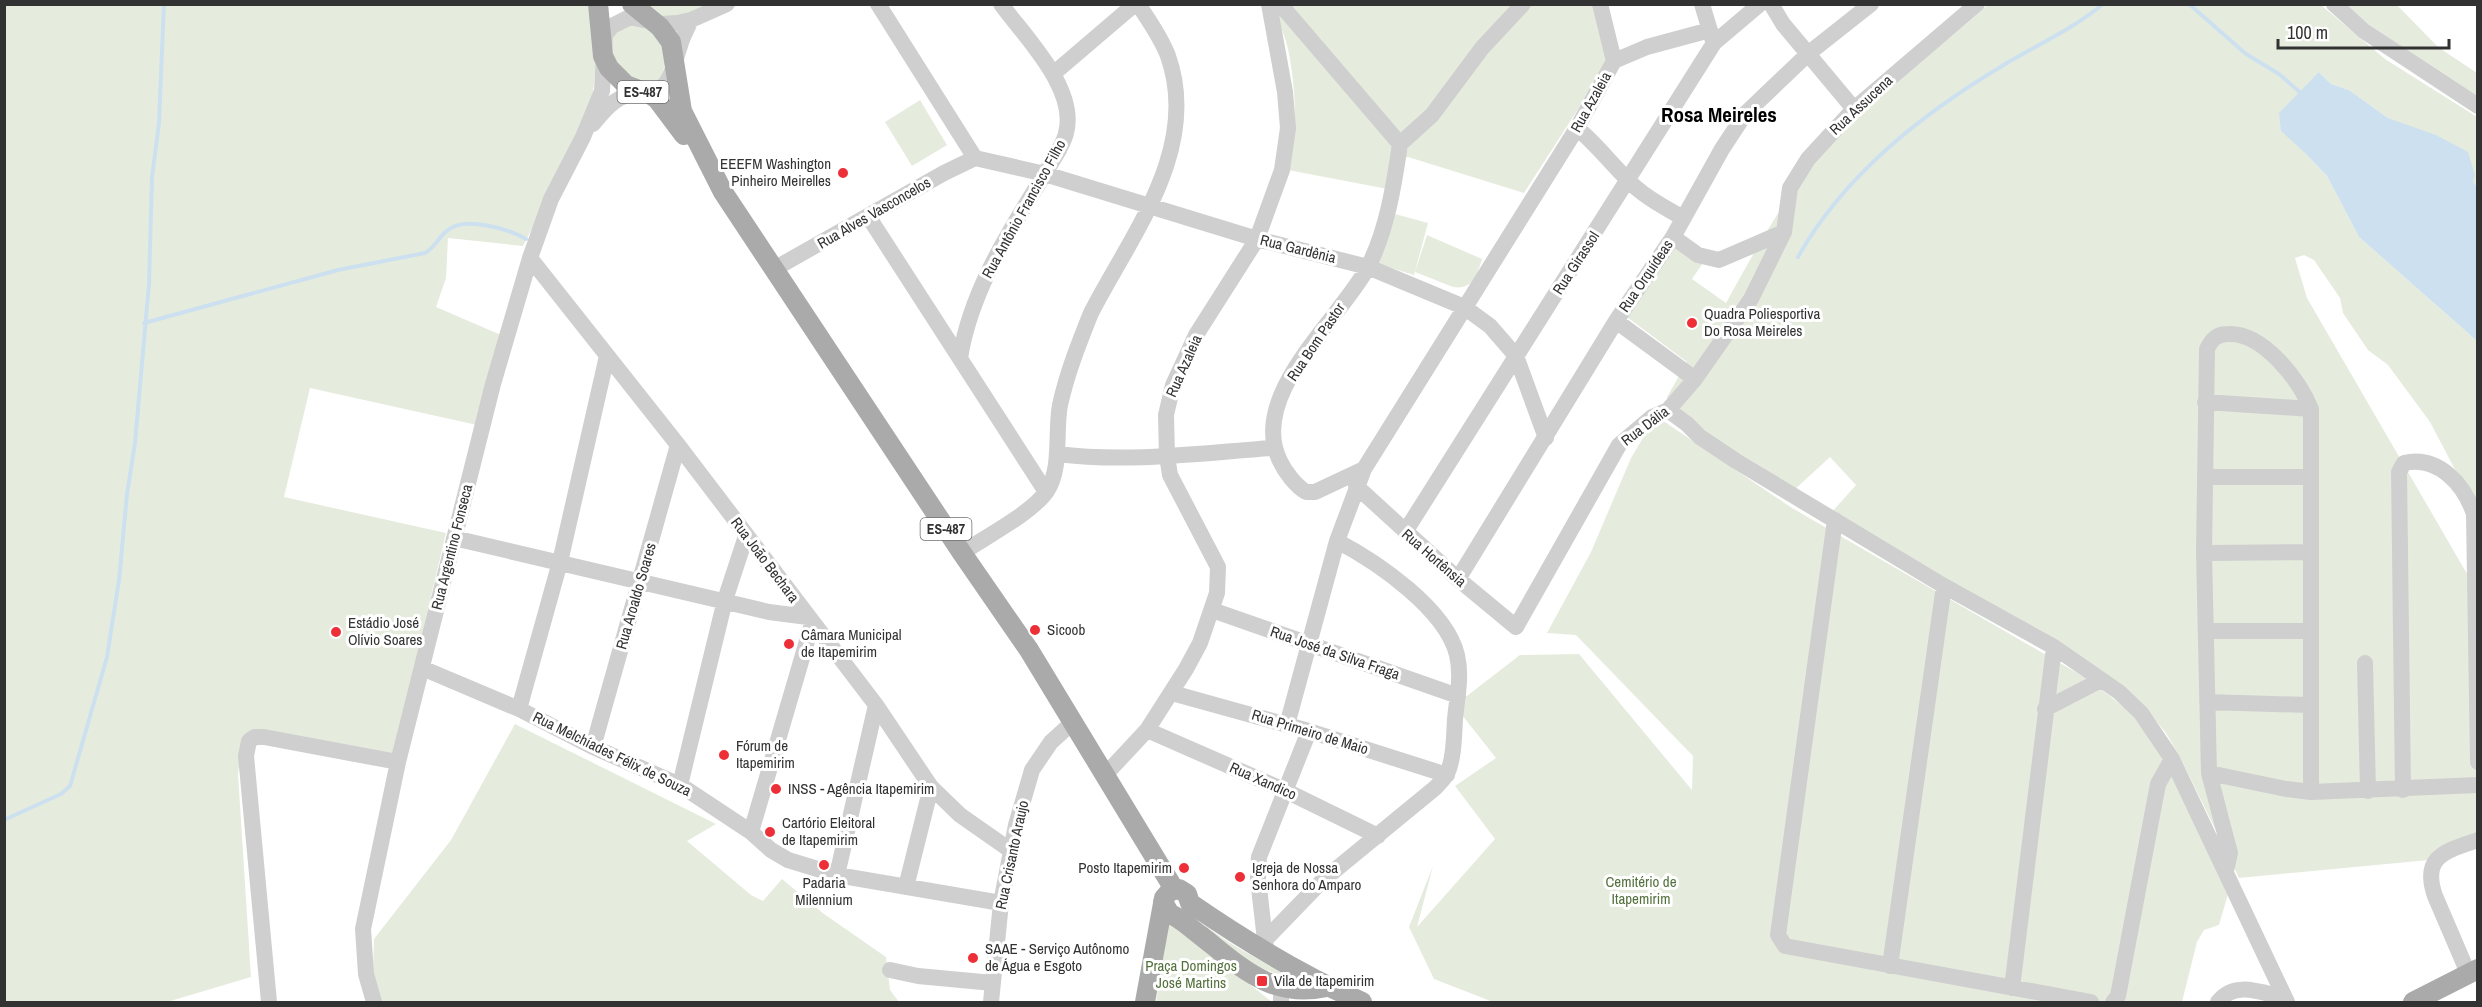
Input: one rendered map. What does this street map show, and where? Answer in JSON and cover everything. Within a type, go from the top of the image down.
[{"type":"main road","name":"ES-487","points":[[598,4],[603,56],[620,81],[633,89],[650,94],[667,110],[712,173],[962,553],[1029,650],[1105,775],[1170,902],[1179,889],[1187,894],[1190,903],[1241,939],[1266,947]]},
{"type":"main road","name":"ES-487","points":[[632,4],[664,32],[671,42],[682,111],[712,173]]},
{"type":"main road","points":[[1145,1002],[1170,902],[1237,963],[1281,995],[1327,987]]},
{"type":"main road","points":[[1266,947],[1327,987],[1362,1002]]},
{"type":"main road","points":[[2413,1002],[2473,971]]},
{"type":"street","points":[[583,137],[602,91],[605,35],[612,26],[630,17],[668,24],[691,20],[727,4]]},
{"type":"street","points":[[879,4],[975,158]]},
{"type":"street","name":"Rua Antônio Francisco Filho","points":[[960,358],[969,316],[987,275],[1059,150],[1066,132],[1065,99],[1053,74],[1001,4]]},
{"type":"street","points":[[962,553],[1027,509],[1046,492],[1057,454],[1056,433],[1060,405],[1082,336],[1102,291],[1165,171],[1173,144],[1177,115],[1168,57],[1157,33],[1137,4],[1053,74]]},
{"type":"street","name":"Rua Azaleia","points":[[1105,775],[1147,730],[1172,693],[1200,643],[1212,610],[1218,582],[1218,567],[1173,483],[1167,456],[1166,415],[1173,385],[1196,335],[1257,239],[1282,170],[1287,137],[1285,92],[1269,4]]},
{"type":"street","points":[[1280,4],[1400,144],[1432,115],[1482,48],[1523,4]]},
{"type":"street","points":[[1600,4],[1614,61]]},
{"type":"street","points":[[1702,4],[1712,37]]},
{"type":"street","name":"Rua Girassol","points":[[1405,532],[1627,180],[1712,37],[1760,4]]},
{"type":"street","points":[[1771,4],[1783,24],[1854,109]]},
{"type":"street","name":"Rua Orquídeas","points":[[1458,579],[1616,321],[1673,237],[1722,149],[1745,114],[1809,53],[1871,4]]},
{"type":"street","name":"Rua Assucena","points":[[1784,232],[1790,188],[1815,151],[1854,109],[1977,4]]},
{"type":"street","points":[[2334,4],[2364,31],[2478,106]]},
{"type":"street","points":[[583,137],[602,112],[619,99],[628,95],[650,94],[666,82],[691,20]]},
{"type":"street","name":"Rua Azaleia","points":[[1287,724],[1337,541],[1364,469],[1577,128],[1614,61],[1647,46],[1712,37]]},
{"type":"street","points":[[1577,128],[1627,180],[1683,218]]},
{"type":"street","name":"Rua Argentino Fonseca","points":[[374,1002],[366,974],[363,929],[398,762],[493,384],[530,258],[551,199],[583,137]]},
{"type":"street","name":"Rua Bom Pastor","points":[[1273,448],[1273,430],[1284,390],[1296,368],[1368,267],[1384,222],[1395,180],[1400,144]]},
{"type":"street","name":"Rua Gardênia","points":[[975,158],[1045,174],[1149,204],[1257,239],[1368,267],[1464,307],[1490,326],[1516,356],[1546,438]]},
{"type":"street","name":"Rua Alves Vasconcelos","points":[[774,269],[944,173],[975,158]]},
{"type":"street","points":[[868,216],[1046,492]]},
{"type":"street","points":[[1673,237],[1698,255],[1719,260],[1784,232]]},
{"type":"street","name":"Rua Dália","points":[[1516,627],[1619,445],[1652,417],[1668,410],[1695,380],[1751,299],[1784,232]]},
{"type":"street","name":"Rua João Bechara","points":[[530,258],[678,445],[876,705],[931,787],[960,815],[1010,850]]},
{"type":"street","points":[[1616,321],[1695,380]]},
{"type":"street","points":[[2226,871],[2230,853],[2209,773],[2207,702],[2205,402],[2207,349],[2215,337],[2235,334],[2249,336],[2270,353],[2299,386],[2311,409],[2309,705],[2311,792]]},
{"type":"street","points":[[519,709],[560,562],[607,356]]},
{"type":"street","points":[[2205,402],[2311,409]]},
{"type":"street","points":[[1668,410],[1715,447],[1944,586],[2054,647],[2119,692],[2141,713],[2172,759],[2286,1000]]},
{"type":"street","name":"Rua Aroaldo Soares","points":[[593,747],[678,445]]},
{"type":"street","points":[[1057,454],[1110,458],[1273,448],[1287,472],[1306,492],[1315,492],[1364,469]]},
{"type":"street","points":[[2403,790],[2399,472],[2404,463],[2426,462],[2447,472],[2470,501],[2474,514],[2478,762]]},
{"type":"street","points":[[2207,477],[2311,477]]},
{"type":"street","name":"Rua Hortênsia","points":[[1356,486],[1458,579],[1516,627]]},
{"type":"street","points":[[1835,520],[1778,935],[1785,946],[2091,1002]]},
{"type":"street","points":[[680,785],[725,600],[746,536]]},
{"type":"street","points":[[454,538],[810,621],[751,832]]},
{"type":"street","points":[[1266,947],[1323,880],[1419,803],[1447,775],[1454,740],[1460,673],[1457,654],[1446,629],[1438,617],[1376,565],[1337,541]]},
{"type":"street","points":[[2205,553],[2309,552]]},
{"type":"street","points":[[1890,966],[1944,586]]},
{"type":"street","name":"Rua José da Silva Fraga","points":[[1212,610],[1458,696]]},
{"type":"street","points":[[2206,631],[2311,631]]},
{"type":"street","points":[[2012,988],[2044,709],[2054,647]]},
{"type":"street","points":[[2365,663],[2368,791]]},
{"type":"street","name":"Rua Melchíades Félix de Souza","points":[[423,668],[519,709],[593,747],[680,785],[751,832],[771,850],[788,860],[837,874],[1001,903]]},
{"type":"street","points":[[2044,709],[2101,680]]},
{"type":"street","name":"Rua Primeiro de Maio","points":[[1172,693],[1287,724],[1447,775]]},
{"type":"street","points":[[2207,702],[2309,705]]},
{"type":"street","points":[[837,874],[876,705]]},
{"type":"street","name":"Rua Crisanto Araujo","points":[[991,1002],[1001,903],[1010,850],[1032,770],[1051,742],[1072,723]]},
{"type":"street","name":"Rua Xandico","points":[[1147,730],[1284,790],[1378,836]]},
{"type":"street","points":[[1266,947],[1258,879],[1258,857],[1309,731]]},
{"type":"street","points":[[269,1002],[246,756],[249,741],[255,737],[264,737],[398,762]]},
{"type":"street","points":[[2113,1002],[2118,996],[2158,784],[2172,759]]},
{"type":"street","points":[[2209,773],[2311,792],[2403,790],[2478,785]]},
{"type":"street","points":[[906,887],[931,787]]},
{"type":"street","points":[[2473,971],[2435,896],[2431,883],[2431,870],[2436,859],[2446,851],[2478,840]]},
{"type":"street","points":[[890,970],[918,976],[993,983]]},
{"type":"street","points":[[2218,1002],[2226,994],[2244,988],[2286,1000]]},
{"type":"green space","points":[[5,5],[588,5],[597,52],[593,93],[585,125],[523,246],[448,238],[446,278],[436,307],[501,335],[477,425],[310,388],[284,497],[446,533],[392,761],[243,735],[238,774],[251,977],[167,1002],[5,1002]]},
{"type":"green space","points":[[638,5],[711,5],[671,20]]},
{"type":"green space","points":[[1271,5],[1608,5],[1611,58],[1524,193],[1408,157],[1402,159],[1398,191],[1288,170],[1295,125],[1293,79],[1287,43]]},
{"type":"green space","points":[[1988,5],[2321,5],[2385,59],[2477,117],[2477,187],[2406,126],[2388,118],[2349,90],[2331,84],[2319,72],[2305,153],[2327,176],[2359,237],[2477,341],[2477,504],[2461,481],[2430,422],[2388,365],[2368,350],[2343,313],[2340,298],[2314,260],[2304,255],[2295,258],[2307,298],[2477,591],[2477,834],[2429,860],[2239,878],[2181,759],[2166,733],[2140,701],[1831,513],[1856,485],[1830,457],[1792,492],[1710,437],[1670,404],[1667,397],[1687,362],[1627,317],[1675,245],[1703,263],[1692,279],[1726,303],[1781,208],[1830,143],[1883,92]]},
{"type":"green space","points":[[2346,5],[2397,5],[2438,47],[2477,73],[2477,97],[2370,25]]},
{"type":"green space","points":[[637,24],[654,33],[664,50],[663,70],[653,84],[644,85],[633,82],[610,58],[611,35],[618,25]]},
{"type":"green space","points":[[920,100],[947,145],[912,166],[885,122]]},
{"type":"green space","points":[[1395,214],[1428,223],[1414,275],[1378,264]]},
{"type":"green space","points":[[1427,235],[1482,259],[1476,276],[1470,284],[1453,287],[1415,272]]},
{"type":"green space","name":"Cemitério de Itapemirim","points":[[1656,416],[1792,508],[2079,674],[2131,713],[2157,746],[2229,891],[2219,925],[2204,930],[2197,942],[2182,1002],[1493,1002],[1434,979],[1409,927],[1433,866],[1417,927],[1495,839],[1455,786],[1496,758],[1462,715],[1463,699],[1520,655],[1579,654],[1692,790],[1693,756],[1576,635],[1547,633],[1591,552],[1631,458]]},
{"type":"green space","points":[[515,724],[716,824],[687,841],[751,895],[763,901],[782,879],[824,914],[886,957],[890,990],[899,1002],[378,1002],[373,971],[374,939],[451,840]]},
{"type":"green space","points":[[1193,917],[1244,951],[1299,977],[1299,982],[1258,967],[1192,922]]},
{"type":"green space","name":"Praça Domingos José Martins","points":[[1169,921],[1272,1002],[1156,1002]]},
{"type":"water","points":[[2319,72],[2331,84],[2349,90],[2388,118],[2436,135],[2468,152],[2475,175],[2473,182],[2477,187],[2477,341],[2359,237],[2327,176],[2281,131],[2279,113]]},
{"type":"waterway","points":[[4,820],[61,794],[70,786],[107,657],[119,580],[127,494],[135,443],[149,284],[152,177],[159,123],[164,4]]},
{"type":"waterway","points":[[1798,257],[1838,199],[1862,173],[1914,126],[1972,85],[2067,29],[2103,4]]},
{"type":"waterway","points":[[2189,4],[2246,54],[2279,74],[2303,95]]},
{"type":"waterway","points":[[144,323],[338,270],[425,253],[448,230],[465,224],[498,228],[526,239]]},
{"type":"place","name":"EEEFM Washington Pinheiro Meirelles","points":[[843,173]]},
{"type":"place","name":"Quadra Poliesportiva Do Rosa Meireles","points":[[1692,323]]},
{"type":"place","name":"Sicoob","points":[[1035,630]]},
{"type":"place","name":"Estádio José Olívio Soares","points":[[336,632]]},
{"type":"place","name":"Câmara Municipal de Itapemirim","points":[[789,644]]},
{"type":"place","name":"Fórum de Itapemirim","points":[[724,755]]},
{"type":"place","name":"INSS - Agência Itapemirim","points":[[776,789]]},
{"type":"place","name":"Cartório Eleitoral de Itapemirim","points":[[770,832]]},
{"type":"place","name":"Padaria Milennium","points":[[824,865]]},
{"type":"place","name":"Posto Itapemirim","points":[[1184,868]]},
{"type":"place","name":"Igreja de Nossa Senhora do Amparo","points":[[1240,877]]},
{"type":"place","name":"SAAE - Serviço Autônomo de Água e Esgoto","points":[[973,958]]},
{"type":"place","name":"Vila de Itapemirim","points":[[1262,981]]},
{"type":"district","name":"Rosa Meireles","points":[[1719,115]]}]
